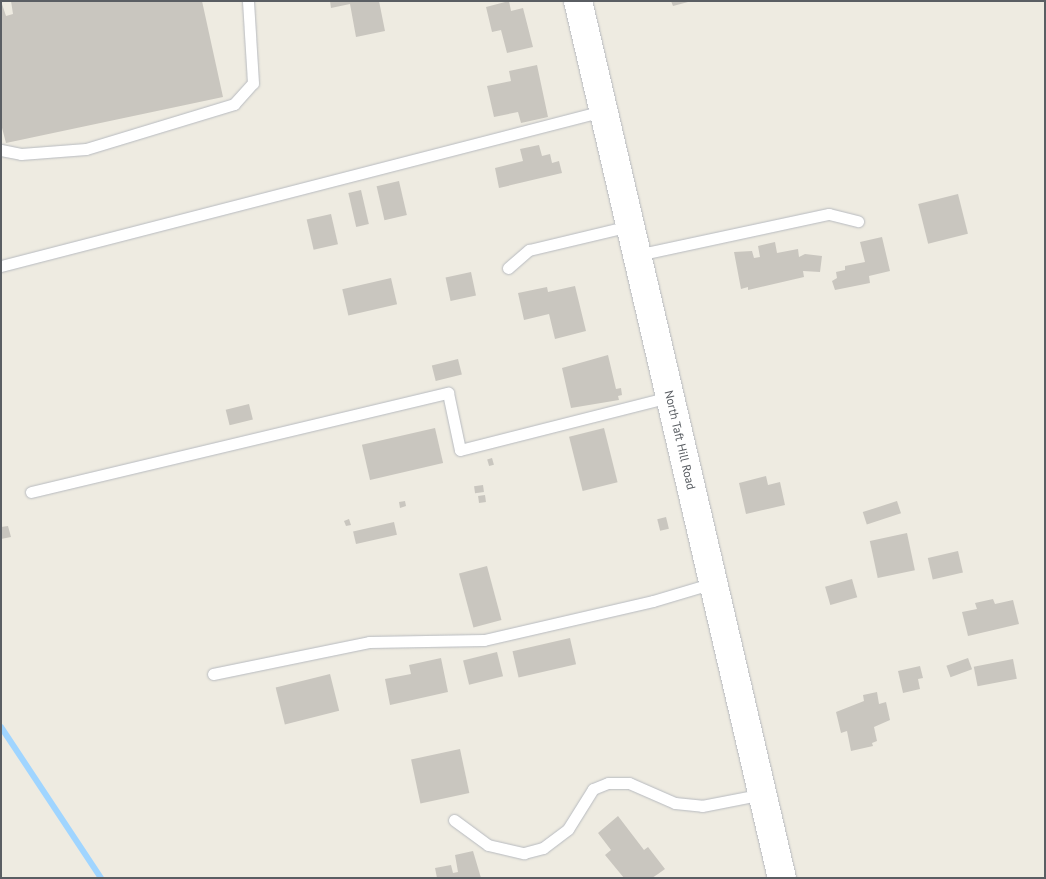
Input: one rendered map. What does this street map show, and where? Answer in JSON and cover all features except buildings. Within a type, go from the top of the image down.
[{"type":"main road","name":"North Taft Hill Road","points":[[578,1],[782,878]]},
{"type":"lane","points":[[1,150],[21,154],[86,149],[234,104],[253,83],[248,1]]},
{"type":"lane","points":[[1,266],[603,111]]},
{"type":"lane","points":[[637,255],[830,214],[858,221]]},
{"type":"lane","points":[[508,268],[529,250],[630,226]]},
{"type":"lane","points":[[31,492],[448,393],[460,450],[670,397]]},
{"type":"lane","points":[[213,674],[369,642],[484,640],[653,601],[713,582]]},
{"type":"lane","points":[[454,820],[488,845],[524,853],[543,848],[568,828],[594,789],[608,783],[628,783],[676,803],[702,806],[763,794]]},
{"type":"waterway","points":[[1,727],[101,878]]}]
